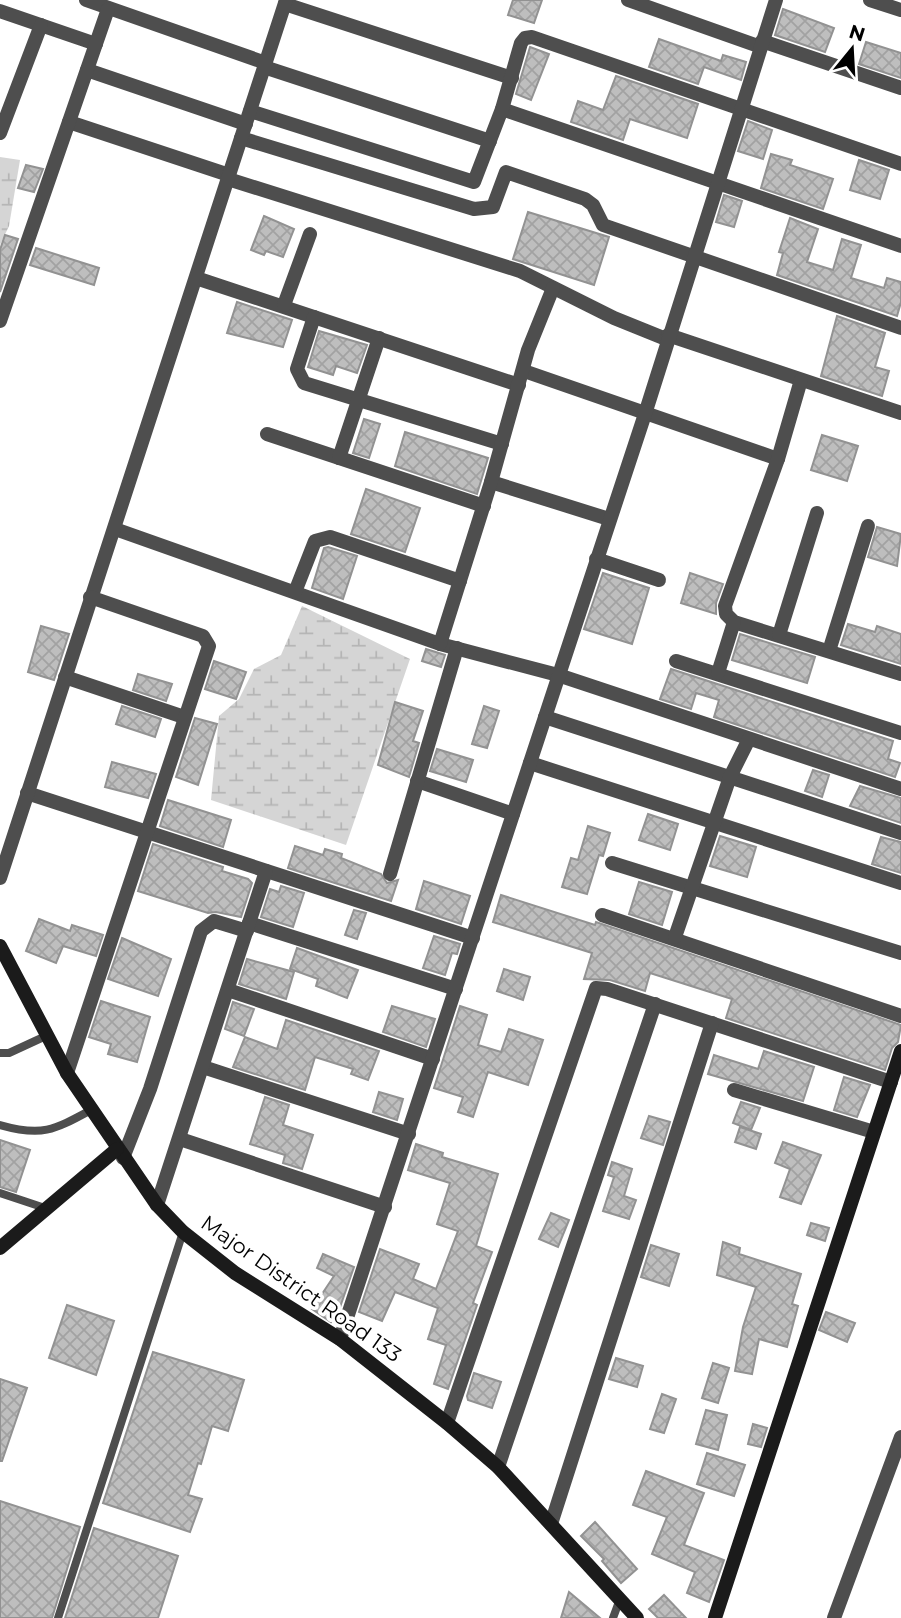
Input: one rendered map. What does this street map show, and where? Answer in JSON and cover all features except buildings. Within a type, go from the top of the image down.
[{"type":"main road","name":"Major District Road 133","points":[[0,946],[67,1073],[157,1205],[183,1231],[235,1273],[340,1339],[447,1423],[498,1467],[637,1618]]},
{"type":"main road","points":[[715,1618],[901,1051]]},
{"type":"main road","points":[[0,1248],[120,1153]]},
{"type":"street","points":[[86,0],[265,65],[491,141]]},
{"type":"street","points":[[628,0],[901,88]]},
{"type":"street","points":[[340,1339],[645,414],[667,337],[776,0]]},
{"type":"street","points":[[870,0],[901,10]]},
{"type":"street","points":[[0,878],[285,2],[512,78]]},
{"type":"street","points":[[0,321],[108,9]]},
{"type":"street","points":[[0,11],[96,44]]},
{"type":"street","points":[[0,133],[41,25]]},
{"type":"street","points":[[87,70],[469,182],[478,177],[483,164],[521,43],[525,38],[532,37],[901,164]]},
{"type":"street","points":[[502,109],[901,246]]},
{"type":"street","points":[[69,122],[228,177],[520,271],[552,288],[667,337],[901,412]]},
{"type":"street","points":[[241,138],[474,209],[493,207],[506,172]]},
{"type":"street","points":[[483,164],[585,199],[593,205],[603,226],[692,259],[901,328]]},
{"type":"street","points":[[284,305],[310,234]]},
{"type":"street","points":[[196,278],[379,338],[645,414],[778,459]]},
{"type":"street","points":[[440,644],[484,506],[535,327],[552,288]]},
{"type":"street","points":[[314,317],[298,369],[299,377],[304,383],[502,444]]},
{"type":"street","points":[[339,458],[379,338]]},
{"type":"street","points":[[801,380],[778,459],[725,606],[726,614],[734,622],[901,674]]},
{"type":"street","points":[[267,435],[484,506]]},
{"type":"street","points":[[491,482],[609,519]]},
{"type":"street","points":[[779,635],[817,513]]},
{"type":"street","points":[[829,651],[868,526]]},
{"type":"street","points":[[115,528],[440,644],[558,675],[901,789]]},
{"type":"street","points":[[295,592],[315,541],[321,537],[330,537],[460,581]]},
{"type":"street","points":[[596,559],[659,580]]},
{"type":"street","points":[[67,1073],[209,646],[208,640],[90,597]]},
{"type":"street","points":[[718,673],[734,622]]},
{"type":"street","points":[[390,874],[457,648]]},
{"type":"street","points":[[676,660],[901,733]]},
{"type":"street","points":[[65,677],[184,717]]},
{"type":"street","points":[[545,717],[901,833]]},
{"type":"street","points":[[675,937],[713,823],[730,778],[749,739]]},
{"type":"street","points":[[530,763],[901,883]]},
{"type":"street","points":[[418,781],[513,814]]},
{"type":"street","points":[[27,793],[473,938]]},
{"type":"street","points":[[612,863],[901,953]]},
{"type":"street","points":[[157,1205],[266,871]]},
{"type":"street","points":[[602,915],[675,937],[901,1016]]},
{"type":"street","points":[[120,1153],[150,1089],[201,931],[214,921],[248,927],[456,989]]},
{"type":"street","points":[[447,1423],[593,992],[600,988],[655,1004],[891,1082]]},
{"type":"street","points":[[228,990],[433,1059]]},
{"type":"street","points":[[498,1467],[655,1004]]},
{"type":"street","points":[[551,1524],[712,1023]]},
{"type":"street","points":[[203,1067],[409,1134]]},
{"type":"street","points":[[734,1090],[874,1132]]},
{"type":"street","points":[[180,1139],[385,1207]]},
{"type":"street","points":[[834,1618],[901,1437]]},
{"type":"lane","points":[[0,1053],[9,1053],[48,1035]]},
{"type":"lane","points":[[0,1125],[42,1133],[54,1130],[91,1110]]},
{"type":"lane","points":[[0,1193],[48,1209]]},
{"type":"lane","points":[[58,1618],[183,1231]]},
{"type":"lane","points":[[613,1618],[620,1599]]},
{"type":"green space","points":[[0,157],[20,160],[9,226],[0,245]]},
{"type":"green space","points":[[302,606],[410,659],[346,845],[211,800],[219,716],[239,699],[254,669],[281,655]]}]
